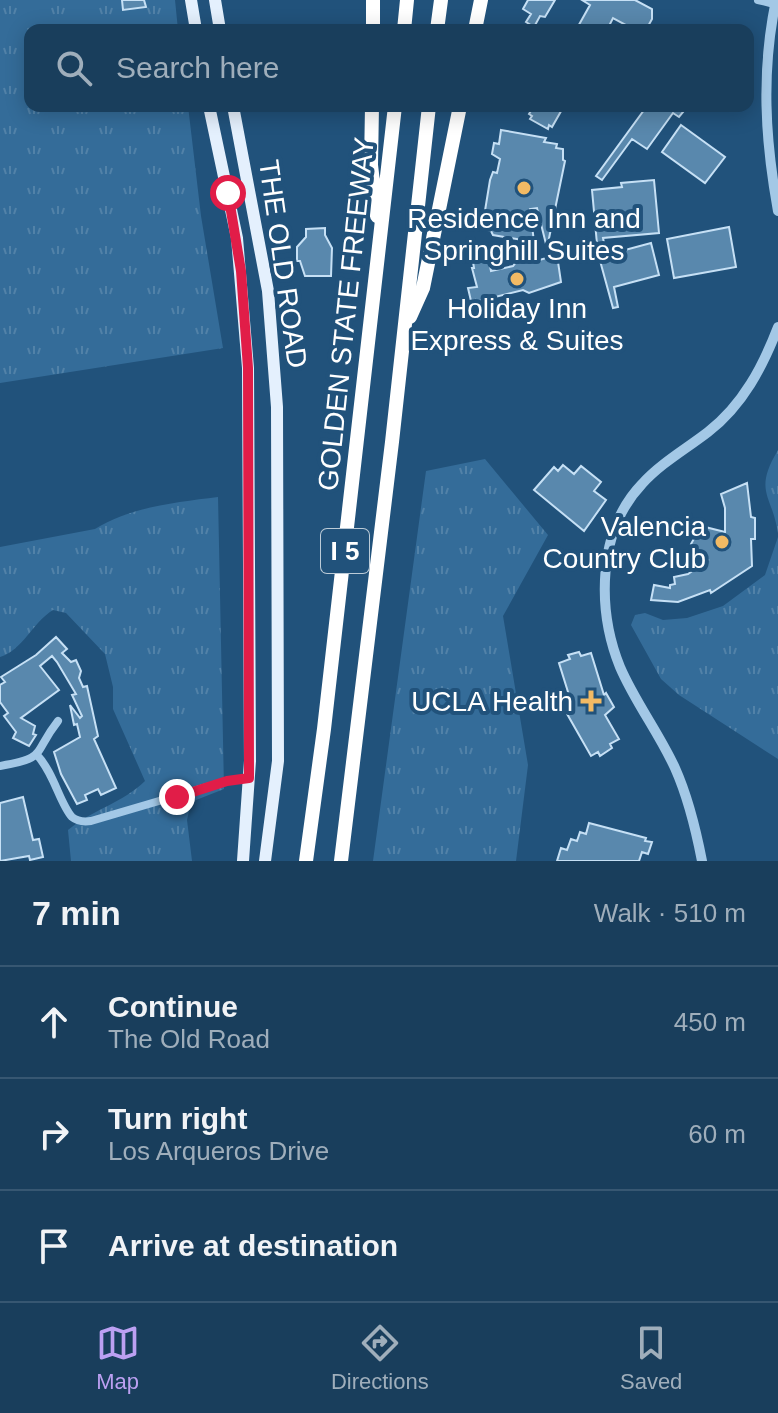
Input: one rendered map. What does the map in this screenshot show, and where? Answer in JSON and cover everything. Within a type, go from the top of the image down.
[{"type":"highway","points":[[373,0],[373,24]]},
{"type":"highway","points":[[405,24],[407,0]]},
{"type":"highway","points":[[438,24],[441,0]]},
{"type":"highway","points":[[476,24],[481,0]]},
{"type":"highway","name":"I 5","points":[[372,112],[371,165],[380,241]]},
{"type":"highway","name":"GOLDEN STATE FREEWAY","points":[[306,861],[324,729],[394,112]]},
{"type":"highway","name":"GOLDEN STATE FREEWAY","points":[[341,861],[428,112]]},
{"type":"highway","name":"I 5","points":[[404,328],[423,288],[459,112]]},
{"type":"main road","points":[[191,0],[195,24]]},
{"type":"main road","points":[[215,0],[219,24]]},
{"type":"main road","name":"THE OLD ROAD","points":[[210,112],[237,238],[247,336],[249,778],[243,861]]},
{"type":"main road","name":"THE OLD ROAD","points":[[234,112],[268,291],[277,407],[278,761],[265,861]]},
{"type":"street","points":[[758,0],[776,3],[765,91],[767,151],[778,211]]},
{"type":"street","points":[[702,861],[676,772],[663,743],[631,690],[613,646],[605,597],[607,563],[621,515],[639,487],[673,457],[711,430],[736,404],[756,375],[778,327]]},
{"type":"street","points":[[0,766],[37,755],[58,721]]},
{"type":"street","points":[[37,755],[50,771],[73,818],[80,822],[227,781],[249,778]]},
{"type":"green space","points":[[0,0],[175,0],[177,24],[24,24],[24,112],[189,112],[201,216],[223,348],[0,383]]},
{"type":"green space","name":"Valencia Country Club","points":[[778,450],[778,533],[765,484]]},
{"type":"green space","name":"Valencia Country Club","points":[[485,459],[548,535],[503,616],[528,765],[516,861],[373,861],[426,471]]},
{"type":"green space","points":[[218,497],[224,789],[191,802],[187,820],[192,861],[71,861],[68,830],[145,781],[113,709],[113,687],[105,654],[66,613],[53,610],[15,649],[0,657],[0,547],[95,529],[123,515],[155,507]]},
{"type":"green space","name":"Valencia Country Club","points":[[778,537],[778,759],[679,695],[661,679],[631,625],[635,615],[645,613],[663,620],[687,618],[723,606],[765,575]]},
{"type":"building","points":[[122,0],[144,0],[146,7],[123,10]]},
{"type":"building","points":[[528,0],[555,0],[545,17],[540,16],[536,24],[526,22],[531,14],[523,9]]},
{"type":"building","points":[[582,0],[635,0],[652,9],[652,19],[649,24],[624,24],[613,18],[610,24],[579,24],[590,5]]},
{"type":"building","points":[[561,112],[548,129],[530,119],[532,116],[529,114]]},
{"type":"building","points":[[643,112],[683,112],[679,117],[673,113],[647,149],[632,139],[602,180],[596,176]]},
{"type":"building","points":[[681,125],[725,157],[705,183],[662,152]]},
{"type":"building","name":"Residence Inn and Springhill Suites","points":[[501,130],[546,138],[544,142],[557,144],[556,148],[563,149],[565,161],[547,248],[537,208],[530,209],[534,242],[493,235],[491,231],[482,229],[490,180],[493,172],[497,173],[500,159],[492,154],[494,143],[499,144]]},
{"type":"building","points":[[654,180],[659,233],[603,238],[604,243],[597,244],[592,190]]},
{"type":"building","points":[[729,227],[736,267],[674,278],[667,239]]},
{"type":"building","points":[[325,228],[332,248],[331,276],[305,276],[300,261],[297,261],[297,247],[306,237],[306,229]]},
{"type":"building","points":[[651,243],[659,275],[614,287],[618,307],[613,308],[599,257]]},
{"type":"building","name":"Holiday Inn Express & Suites","points":[[487,252],[491,271],[513,266],[517,261],[531,258],[536,261],[557,255],[561,282],[529,293],[523,290],[471,301],[468,288],[477,287],[473,262],[478,261],[477,254]]},
{"type":"building","points":[[563,465],[574,474],[581,466],[601,482],[594,491],[606,500],[584,531],[534,490],[554,467],[558,471]]},
{"type":"building","name":"Valencia Country Club","points":[[747,483],[751,517],[755,518],[755,539],[751,539],[752,566],[711,593],[710,590],[678,602],[651,600],[654,585],[670,588],[675,584],[674,577],[688,574],[708,560],[691,544],[701,526],[725,532],[725,508],[721,494]]},
{"type":"building","points":[[56,637],[67,649],[62,653],[71,662],[76,660],[81,671],[79,678],[83,687],[87,686],[98,736],[94,739],[116,788],[101,795],[98,789],[85,795],[87,800],[77,804],[61,774],[54,752],[80,737],[70,705],[80,718],[82,716],[72,695],[76,694],[57,662],[52,656],[40,666],[59,690],[21,718],[35,726],[33,734],[36,735],[29,746],[13,738],[16,732],[4,716],[8,713],[0,702],[0,685],[5,682],[1,677],[36,655]]},
{"type":"building","name":"UCLA Health","points":[[579,652],[581,656],[591,653],[604,695],[606,693],[614,707],[605,715],[619,739],[600,756],[598,752],[591,756],[566,712],[573,708],[559,663],[570,659],[568,655]]},
{"type":"building","points":[[23,797],[33,840],[39,839],[43,857],[0,861],[0,803]]},
{"type":"building","points":[[589,823],[646,838],[645,841],[652,842],[648,854],[642,852],[639,861],[557,861],[561,848],[567,850],[571,839],[577,841],[580,832],[586,834]]},
{"type":"place","name":"Residence Inn and Springhill Suites","points":[[524,188]]},
{"type":"place","name":"Holiday Inn Express & Suites","points":[[517,279]]},
{"type":"place","name":"Valencia Country Club","points":[[722,542]]},
{"type":"place","name":"UCLA Health","points":[[591,701]]},
{"type":"route","points":[[177,797],[227,781],[249,778],[247,336],[237,238],[228,193]]}]
